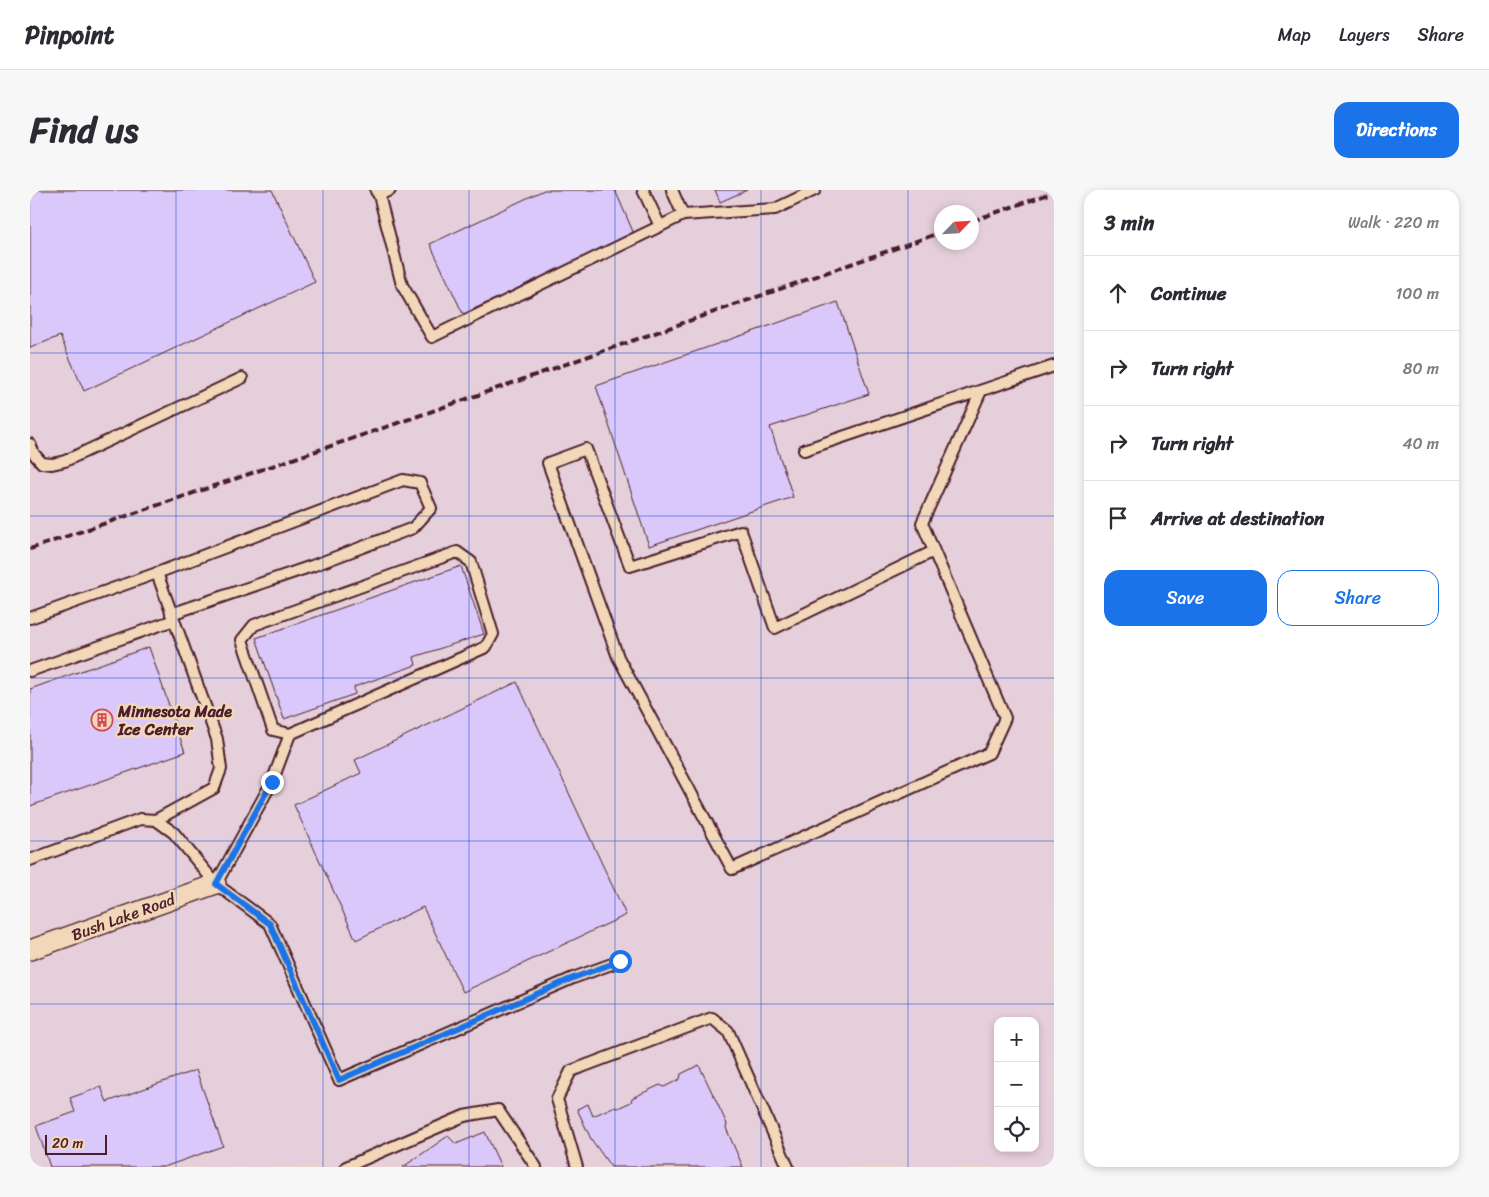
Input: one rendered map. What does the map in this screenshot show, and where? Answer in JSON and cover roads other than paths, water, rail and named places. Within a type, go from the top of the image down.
[{"type":"street","name":"Bush Lake Road","points":[[30,950],[216,884]]},
{"type":"lane","points":[[390,190],[377,193],[402,285],[432,337],[683,215],[775,209],[815,190]]},
{"type":"lane","points":[[642,190],[660,226]]},
{"type":"lane","points":[[672,190],[683,215]]},
{"type":"lane","points":[[804,450],[1054,366]]},
{"type":"lane","points":[[30,444],[34,454],[42,463],[52,464],[65,461],[242,378]]},
{"type":"lane","points":[[934,551],[775,628],[741,531],[630,566],[586,449],[548,463],[618,657],[732,869],[989,753],[1005,718],[934,551],[922,523],[981,391]]},
{"type":"lane","points":[[30,618],[157,573],[404,480],[420,483],[431,508],[413,528],[30,671]]},
{"type":"lane","points":[[216,884],[272,782],[290,734],[486,647],[493,634],[471,562],[457,552],[254,625],[242,640],[273,730],[290,734]]},
{"type":"lane","points":[[156,820],[214,788],[222,769],[217,740],[157,573]]},
{"type":"lane","points":[[30,860],[140,819],[156,820],[174,833],[216,884],[270,924],[339,1080],[573,978],[620,961]]},
{"type":"lane","points":[[577,1167],[557,1099],[571,1071],[712,1018],[728,1031],[788,1167]]},
{"type":"lane","points":[[346,1167],[464,1116],[498,1110],[536,1167]]},
{"type":"railway","points":[[979,219],[1054,192]]},
{"type":"railway","points":[[30,549],[424,414],[934,235]]},
{"type":"place","name":"Minnesota Made Ice Center","points":[[102,720]]}]
